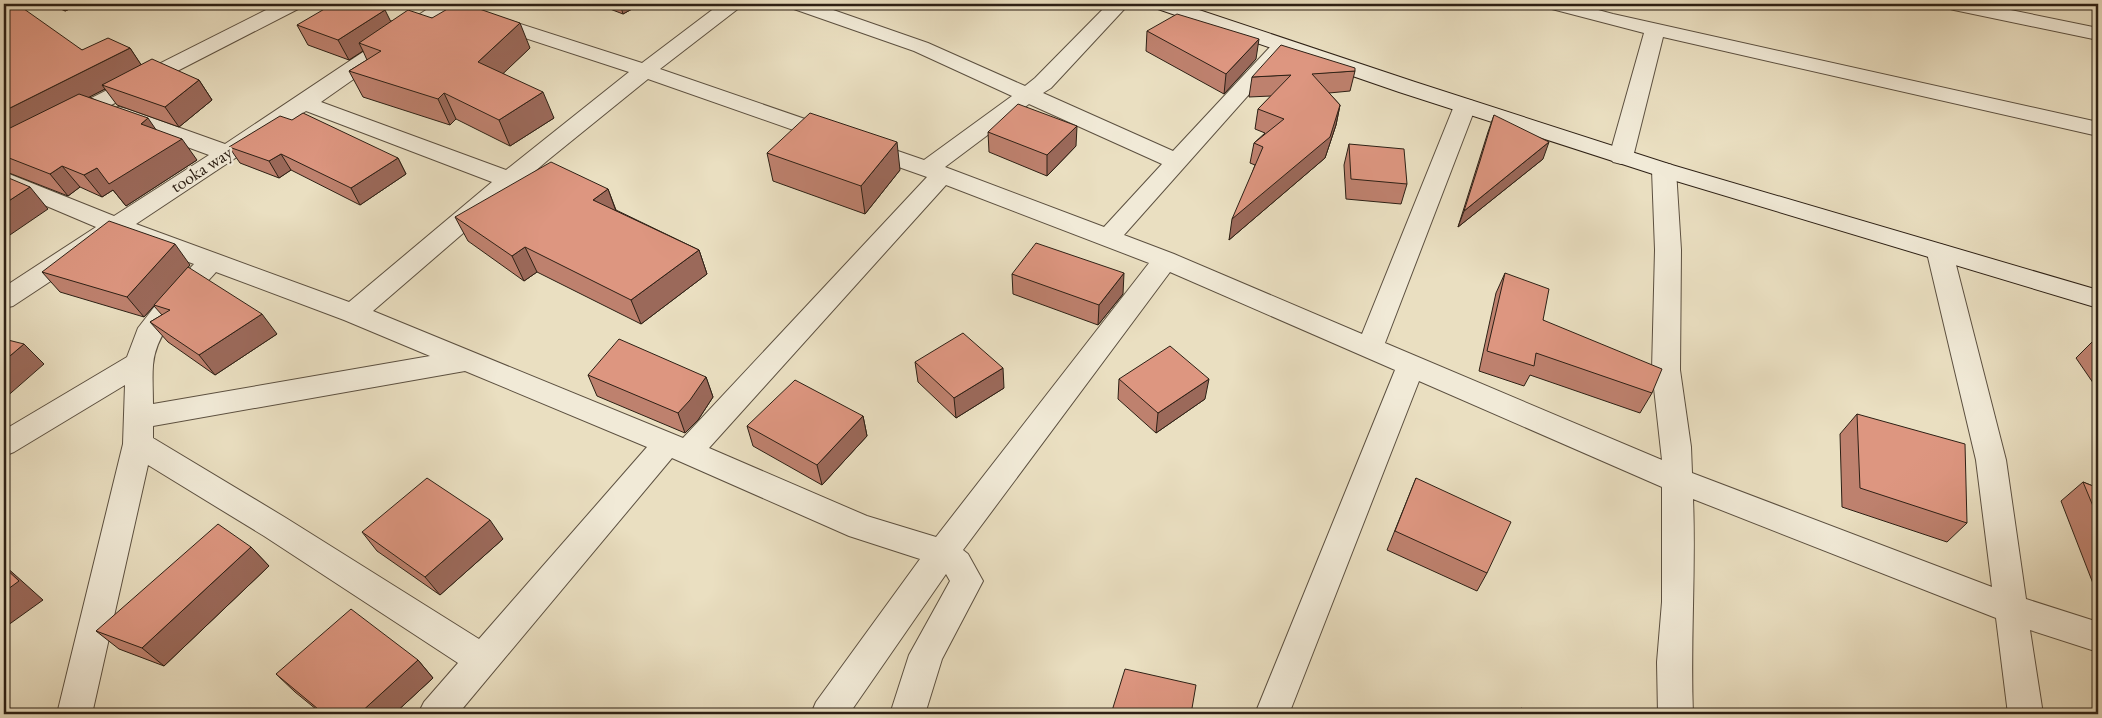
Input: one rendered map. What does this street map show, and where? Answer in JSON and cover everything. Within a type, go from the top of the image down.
[{"type":"street","points":[[4,151],[294,4]]},
{"type":"street","points":[[353,313],[644,70],[732,4]]},
{"type":"street","points":[[798,4],[920,47],[1177,162]]},
{"type":"street","points":[[436,714],[483,660],[678,448],[935,172],[1043,83],[1119,4]]},
{"type":"street","points":[[1162,4],[1621,157],[1940,253],[2098,298]]},
{"type":"street","points":[[1555,4],[1655,29],[2098,129]]},
{"type":"street","points":[[1954,4],[2098,34]]},
{"type":"street","points":[[446,5],[644,70],[935,172],[1165,260],[1677,480],[2011,610],[2098,637]]},
{"type":"street","name":"tooka way","points":[[4,299],[114,225],[304,103],[405,24],[446,5]]},
{"type":"street","points":[[1621,157],[1655,29]]},
{"type":"street","points":[[1107,239],[1283,44]]},
{"type":"street","points":[[304,103],[510,180]]},
{"type":"street","points":[[93,105],[226,153]]},
{"type":"street","points":[[1370,348],[1466,106]]},
{"type":"street","points":[[1664,170],[1668,250],[1666,370],[1676,447],[1677,480],[1678,602],[1674,662],[1675,714]]},
{"type":"street","points":[[4,179],[114,225],[353,313],[678,448],[860,527],[943,553],[957,564],[967,582],[926,655],[908,714]]},
{"type":"street","points":[[1940,253],[1991,460],[2025,714]]},
{"type":"street","points":[[828,714],[943,553],[1165,260]]},
{"type":"street","points":[[74,714],[138,431],[139,363],[148,335],[164,313],[212,261]]},
{"type":"street","points":[[138,431],[467,360]]},
{"type":"street","points":[[4,444],[139,363]]},
{"type":"street","points":[[1272,714],[1411,366]]},
{"type":"street","points":[[138,431],[275,527],[483,660]]},
{"type":"building","points":[[17,4],[82,50],[108,38],[130,48],[4,111],[4,11]]},
{"type":"building","points":[[333,4],[366,4],[385,10],[338,40],[297,25]]},
{"type":"building","points":[[456,4],[465,4],[520,23],[478,62],[543,92],[499,120],[444,93],[438,99],[349,71],[381,51],[359,43],[408,10],[432,18]]},
{"type":"building","points":[[1177,14],[1259,39],[1226,74],[1147,31]]},
{"type":"building","points":[[1281,45],[1355,68],[1355,71],[1312,74],[1340,105],[1330,137],[1232,219],[1263,147],[1254,143],[1284,119],[1258,109],[1291,75],[1252,77]]},
{"type":"building","points":[[152,59],[199,80],[165,107],[102,85]]},
{"type":"building","points":[[79,94],[148,118],[141,124],[182,139],[109,184],[97,168],[84,175],[62,166],[50,174],[4,156],[4,131]]},
{"type":"building","points":[[1018,104],[1077,126],[1047,155],[988,132]]},
{"type":"building","points":[[303,113],[398,158],[351,188],[281,154],[269,161],[229,147],[280,116],[292,120]]},
{"type":"building","points":[[810,113],[897,142],[861,186],[767,153]]},
{"type":"building","points":[[1494,115],[1549,142],[1464,211],[1480,161]]},
{"type":"building","points":[[1349,144],[1404,149],[1407,184],[1351,179]]},
{"type":"building","points":[[551,162],[608,189],[593,200],[699,250],[631,300],[525,247],[512,256],[455,217]]},
{"type":"building","points":[[4,176],[30,187],[4,204]]},
{"type":"building","points":[[109,221],[175,244],[127,297],[42,272]]},
{"type":"building","points":[[1036,243],[1124,273],[1099,305],[1012,274]]},
{"type":"building","points":[[188,267],[262,314],[199,355],[150,322],[170,310],[154,305]]},
{"type":"building","points":[[1505,273],[1549,289],[1543,320],[1662,369],[1652,393],[1536,353],[1534,366],[1487,351]]},
{"type":"building","points":[[963,333],[1003,368],[954,398],[915,362]]},
{"type":"building","points":[[4,339],[24,344],[4,361]]},
{"type":"building","points":[[619,339],[706,377],[678,413],[588,375]]},
{"type":"building","points":[[1170,346],[1209,379],[1158,413],[1119,379]]},
{"type":"building","points":[[795,380],[863,416],[817,465],[747,426]]},
{"type":"building","points":[[1857,414],[1965,444],[1967,523],[1860,488]]},
{"type":"building","points":[[427,478],[490,520],[425,577],[362,532]]},
{"type":"building","points":[[1416,478],[1511,522],[1487,573],[1395,531]]},
{"type":"building","points":[[2083,482],[2098,488],[2098,518]]},
{"type":"building","points":[[218,524],[251,547],[142,648],[96,631]]},
{"type":"building","points":[[4,567],[19,581],[4,592]]},
{"type":"building","points":[[351,609],[418,660],[359,714],[324,714],[276,674]]},
{"type":"building","points":[[1125,669],[1196,685],[1191,714],[1111,714]]},
{"type":"building","points":[[1521,708],[1534,714],[1518,714]]}]
